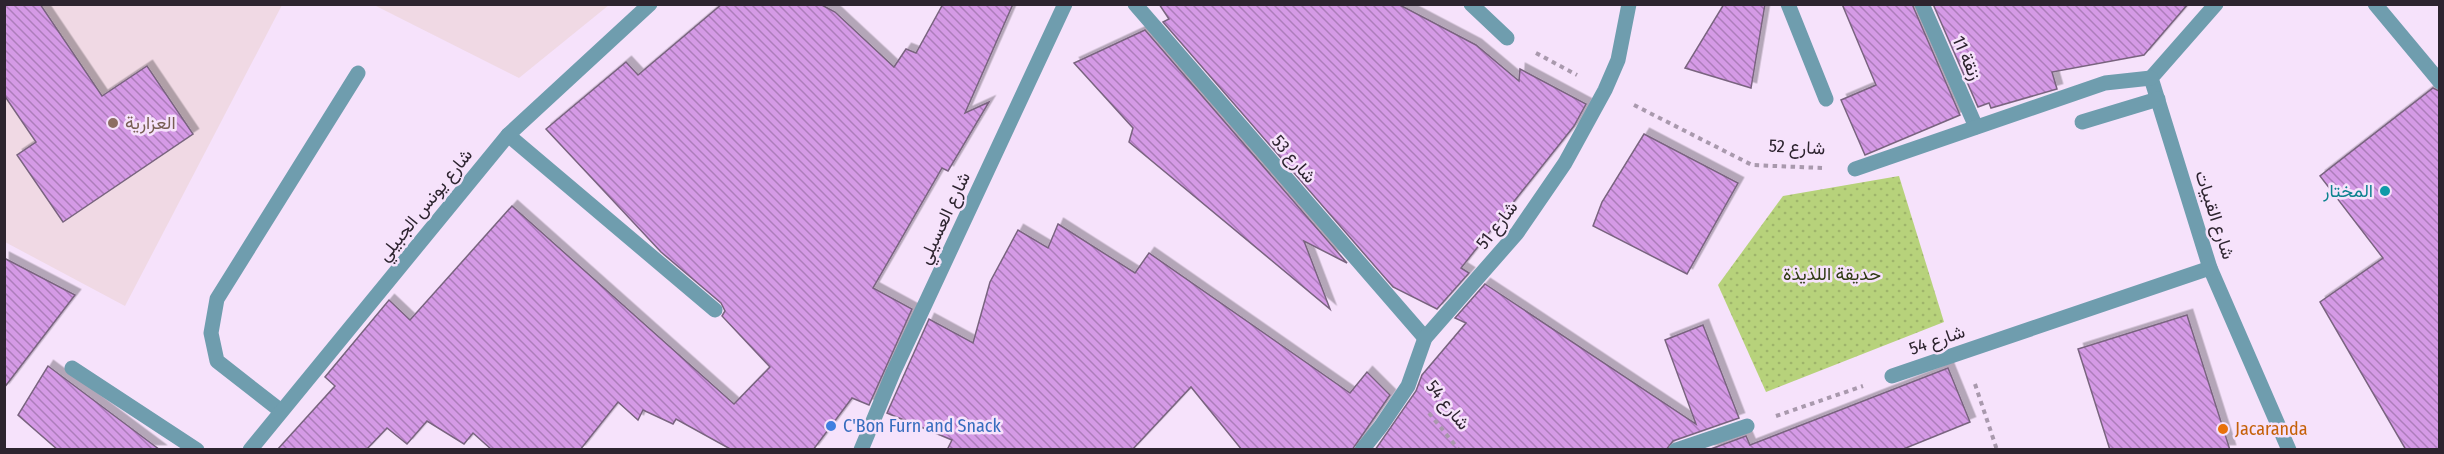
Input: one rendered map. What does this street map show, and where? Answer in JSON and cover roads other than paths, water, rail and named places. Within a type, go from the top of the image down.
[{"type":"street","name":"شارع يونس الجبيلي","points":[[250,449],[508,135],[650,4]]},
{"type":"street","name":"شارع العسيلي","points":[[861,450],[898,363],[1065,4]]},
{"type":"street","name":"شارع 53","points":[[1135,4],[1425,338]]},
{"type":"street","points":[[1471,4],[1507,38]]},
{"type":"street","name":"شارع 51","points":[[1362,450],[1408,386],[1425,338],[1468,291],[1534,210],[1565,163],[1605,90],[1618,60],[1629,4]]},
{"type":"street","points":[[1788,4],[1826,99]]},
{"type":"street","name":"زنقة 11","points":[[1922,4],[1976,127]]},
{"type":"street","points":[[1855,169],[2105,83],[2151,78],[2216,4]]},
{"type":"street","points":[[2375,4],[2439,82]]},
{"type":"street","points":[[281,411],[217,361],[211,333],[217,299],[358,73]]},
{"type":"street","name":"شارع القبيات","points":[[2151,78],[2210,268],[2289,450]]},
{"type":"street","points":[[2082,122],[2158,99]]},
{"type":"street","points":[[508,135],[714,310]]},
{"type":"street","name":"شارع 54","points":[[1892,376],[2210,268]]},
{"type":"street","points":[[72,368],[197,450]]},
{"type":"street","points":[[1676,450],[1747,426]]},
{"type":"place","name":"العزارية","points":[[113,123]]},
{"type":"place","name":"المختار","points":[[2385,191]]},
{"type":"place","name":"C'Bon Furn and Snack","points":[[831,426]]},
{"type":"place","name":"Jacaranda","points":[[2223,429]]},
{"type":"park label","name":"حديقة اللذيذة","points":[[1832,274]]}]
